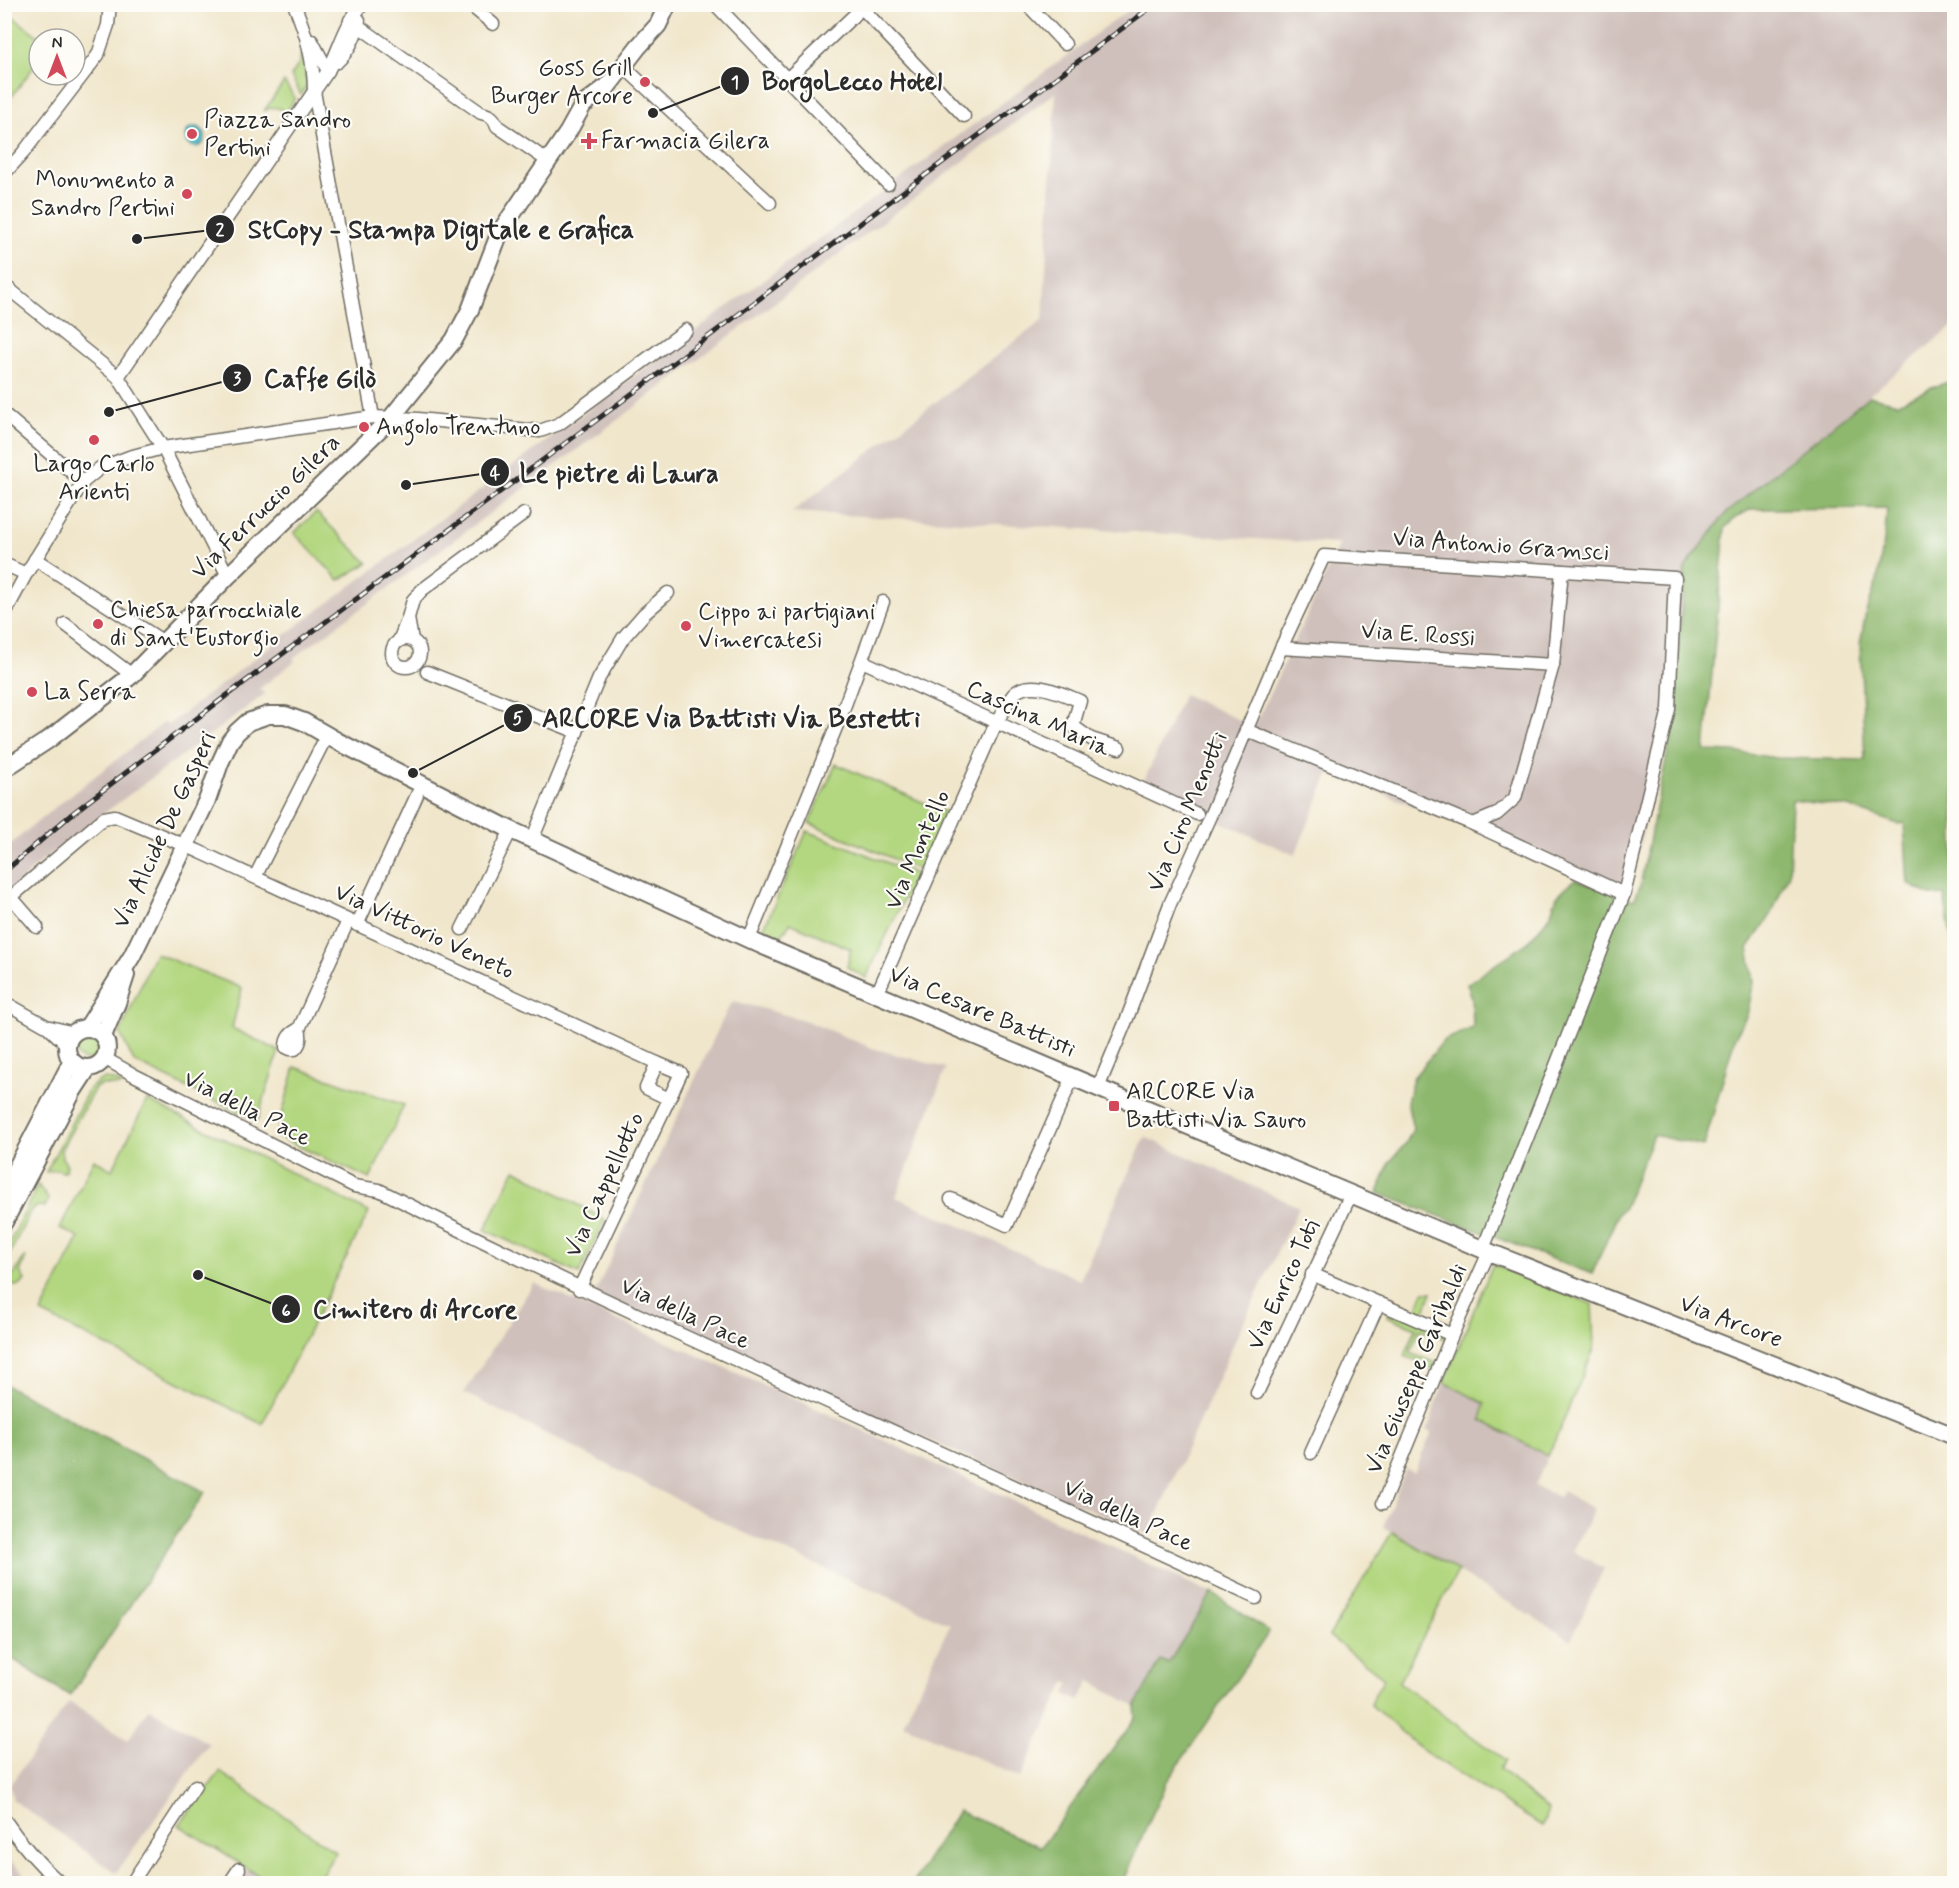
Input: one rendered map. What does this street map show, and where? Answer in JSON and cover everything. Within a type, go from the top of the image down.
[{"type":"street","points":[[4,174],[23,153],[98,55],[108,25],[110,4]]},
{"type":"street","points":[[294,4],[306,33],[312,60],[314,91],[373,417]]},
{"type":"street","points":[[469,4],[493,24]]},
{"type":"street","name":"Via Ferruccio Gilera","points":[[4,769],[48,740],[132,675],[228,576],[390,418],[454,340],[470,310],[501,232],[568,132],[583,105],[605,88],[638,46],[651,20],[667,4]]},
{"type":"street","points":[[715,4],[888,184]]},
{"type":"street","points":[[1027,4],[1065,44]]},
{"type":"street","points":[[118,377],[328,71],[340,44],[362,6]]},
{"type":"street","points":[[788,79],[862,6],[964,116]]},
{"type":"street","points":[[328,71],[344,56],[353,40],[354,23]]},
{"type":"street","points":[[354,23],[481,113],[489,114],[495,119],[497,126],[548,161]]},
{"type":"street","points":[[306,33],[328,71]]},
{"type":"street","points":[[318,51],[326,53],[340,44]]},
{"type":"street","points":[[623,66],[770,203]]},
{"type":"street","points":[[4,285],[118,377],[163,448],[228,576]]},
{"type":"street","points":[[4,615],[34,559],[83,482],[100,468],[163,448],[373,417],[540,431],[559,424],[686,330]]},
{"type":"street","points":[[4,414],[83,482]]},
{"type":"street","points":[[415,663],[403,666],[394,659],[393,648],[399,641],[413,600],[422,590],[524,514]]},
{"type":"street","name":"Via Antonio Gramsci","points":[[1324,556],[1675,578]]},
{"type":"street","name":"Via Ciro Menotti","points":[[1098,1088],[1170,904],[1281,648],[1324,556]]},
{"type":"street","points":[[34,559],[164,642]]},
{"type":"street","points":[[4,564],[26,574]]},
{"type":"street","points":[[1473,824],[1497,814],[1515,798],[1553,665],[1562,571]]},
{"type":"street","name":"Via Giuseppe Garibaldi","points":[[1383,1503],[1486,1251],[1624,894],[1669,709],[1675,578]]},
{"type":"street","points":[[532,840],[599,678],[623,638],[644,614],[668,593]]},
{"type":"street","points":[[749,939],[843,713],[883,602]]},
{"type":"street","points":[[408,618],[412,640],[419,649],[415,663]]},
{"type":"street","points":[[65,624],[132,675]]},
{"type":"street","points":[[399,641],[412,640]]},
{"type":"street","name":"Via E. Rossi","points":[[1281,648],[1553,665]]},
{"type":"street","name":"Cascina Maria","points":[[862,661],[1197,814]]},
{"type":"street","points":[[415,663],[427,672],[577,732]]},
{"type":"street","name":"Via Montello","points":[[877,994],[996,723],[1015,693],[1028,688],[1045,687],[1080,701],[1073,726],[1091,739],[1119,748]]},
{"type":"street","name":"Via Cesare Battisti","points":[[277,720],[285,714],[298,719],[325,739],[511,830],[749,939],[1486,1251]]},
{"type":"street","name":"Via Alcide De Gasperi","points":[[4,1192],[75,1042],[132,956],[186,846],[233,736],[248,722],[261,717],[277,720]]},
{"type":"street","points":[[1246,730],[1473,824],[1624,894]]},
{"type":"street","points":[[255,877],[325,739]]},
{"type":"street","points":[[299,1029],[417,795]]},
{"type":"street","points":[[37,927],[8,901],[104,818],[111,816],[156,832],[186,846]]},
{"type":"street","points":[[462,929],[511,830]]},
{"type":"street","name":"Via Vittorio Veneto","points":[[186,846],[644,1056]]},
{"type":"street","name":"Via Alcide De Gasperi","points":[[103,1036],[117,1003],[132,956]]},
{"type":"street","points":[[8,1004],[75,1042],[82,1067],[88,1068],[100,1063],[104,1058],[107,1047],[103,1036],[96,1030],[75,1042]]},
{"type":"street","name":"Via Cappellotto","points":[[579,1289],[681,1073],[644,1056]]},
{"type":"street","name":"Via della Pace","points":[[104,1058],[354,1186],[380,1190],[579,1289],[1256,1598]]},
{"type":"street","name":"Via Cappellotto","points":[[657,1063],[646,1088],[669,1099]]},
{"type":"street","points":[[4,1222],[73,1091],[88,1068]]},
{"type":"street","points":[[951,1199],[1007,1225],[1073,1077]]},
{"type":"street","name":"Via Enrico Toti","points":[[1257,1394],[1351,1194]]},
{"type":"street","name":"Via Arcore","points":[[1486,1251],[1954,1436]]},
{"type":"street","points":[[1312,1274],[1452,1335]]},
{"type":"street","points":[[1311,1453],[1379,1303]]},
{"type":"street","points":[[131,1884],[195,1786]]},
{"type":"street","points":[[4,1819],[48,1872],[61,1884]]},
{"type":"street","points":[[4,1825],[15,1834]]},
{"type":"street","points":[[229,1884],[238,1869]]},
{"type":"shaded area","points":[[1135,5],[1954,5],[1954,325],[1726,513],[1685,568],[1673,709],[1628,893],[1330,772],[1295,855],[1141,787],[1184,694],[1254,727],[1340,544],[792,512],[1043,320],[1056,92],[635,407],[293,658],[295,661],[259,689],[265,694],[64,843],[34,868],[5,897],[5,849],[54,808],[165,722],[168,725],[301,623]]},
{"type":"shaded area","points":[[734,1001],[804,1020],[872,1048],[946,1068],[896,1197],[1080,1280],[1145,1137],[1299,1207],[1243,1323],[1148,1535],[594,1295],[729,1006]]},
{"type":"shaded area","points":[[534,1283],[813,1407],[1211,1593],[1168,1664],[1160,1661],[1135,1706],[1090,1681],[1079,1701],[1065,1694],[1070,1683],[1066,1681],[1020,1778],[903,1724],[950,1624],[740,1531],[464,1393]]},
{"type":"shaded area","points":[[1444,1382],[1485,1404],[1481,1420],[1548,1456],[1535,1486],[1559,1497],[1563,1491],[1594,1510],[1572,1551],[1604,1568],[1571,1640],[1383,1527],[1406,1469],[1414,1473],[1432,1432],[1427,1430]]},
{"type":"shaded area","points":[[69,1702],[128,1740],[149,1708],[209,1744],[116,1873],[13,1800],[10,1785]]},
{"type":"shaded area","points":[[5,1857],[29,1878],[36,1883],[5,1883]]},
{"type":"shaded area","points":[[248,1868],[270,1883],[238,1884]]},
{"type":"green space","points":[[5,11],[27,28],[27,76],[6,104],[4,103]]},
{"type":"green space","points":[[301,49],[307,85],[301,95],[291,76],[300,62]]},
{"type":"green space","points":[[284,82],[295,98],[286,113],[275,107],[264,111]]},
{"type":"green space","points":[[1954,380],[1954,956],[1944,895],[1932,896],[1908,884],[1904,823],[1898,824],[1848,807],[1792,800],[1789,873],[1771,915],[1748,948],[1754,981],[1747,1015],[1735,1037],[1704,1146],[1653,1135],[1624,1208],[1619,1212],[1592,1274],[1378,1193],[1389,1163],[1406,1143],[1413,1129],[1407,1102],[1413,1078],[1444,1040],[1473,1028],[1472,998],[1467,984],[1528,942],[1550,916],[1557,896],[1575,879],[1634,900],[1640,886],[1671,735],[1685,568],[1726,513],[1869,396],[1898,403]],"holes":[[[1887,508],[1877,581],[1866,612],[1860,644],[1865,760],[1777,758],[1705,751],[1725,528],[1735,518],[1751,509]]]},
{"type":"green space","points":[[316,512],[368,563],[339,580],[294,533]]},
{"type":"green space","points":[[836,764],[945,812],[922,871],[809,823]]},
{"type":"green space","points":[[807,831],[916,874],[866,978],[847,967],[851,949],[790,923],[780,938],[763,930]]},
{"type":"green space","points":[[155,953],[242,988],[232,1028],[279,1051],[257,1121],[134,1062],[120,1033]]},
{"type":"green space","points":[[87,1036],[92,1037],[98,1043],[98,1053],[92,1059],[87,1060],[82,1059],[76,1053],[75,1048],[76,1043],[82,1037]]},
{"type":"green space","points":[[295,1067],[404,1105],[370,1179],[276,1136]]},
{"type":"green space","points":[[104,1079],[113,1080],[122,1085],[102,1085],[95,1088],[61,1150],[62,1158],[67,1165],[64,1172],[57,1170],[46,1172],[89,1089]]},
{"type":"green space","points":[[147,1100],[369,1212],[262,1424],[41,1313],[79,1238],[60,1228],[94,1159],[112,1170]]},
{"type":"green space","points":[[515,1169],[605,1220],[579,1274],[485,1230]]},
{"type":"green space","points":[[38,1185],[48,1199],[45,1207],[38,1206],[31,1210],[5,1264],[5,1252]]},
{"type":"green space","points":[[26,1257],[20,1272],[25,1280],[21,1285],[14,1286],[7,1281],[7,1273],[9,1271],[12,1276],[14,1275]]},
{"type":"green space","points":[[1493,1264],[1592,1304],[1594,1349],[1548,1456],[1481,1420],[1485,1404],[1444,1382]]},
{"type":"green space","points":[[1424,1292],[1432,1292],[1423,1316],[1450,1327],[1445,1339],[1420,1329],[1410,1353],[1436,1363],[1432,1369],[1405,1356],[1416,1328],[1387,1316],[1391,1308],[1413,1318]]},
{"type":"green space","points":[[4,1384],[205,1492],[70,1696],[5,1654]]},
{"type":"green space","points":[[1392,1532],[1458,1571],[1399,1682],[1505,1761],[1499,1769],[1548,1810],[1542,1826],[1422,1750],[1371,1705],[1384,1678],[1329,1636]]},
{"type":"green space","points":[[1212,1593],[1269,1632],[1166,1783],[1122,1883],[913,1883],[958,1811],[1041,1847],[1136,1718],[1135,1706],[1161,1660],[1168,1664]]},
{"type":"green space","points":[[220,1772],[336,1852],[316,1883],[270,1883],[179,1825]]},
{"type":"water","points":[[195,127],[202,130],[205,137],[202,144],[195,147],[188,144],[185,137],[188,130]]},
{"type":"railway","points":[[4,872],[73,813],[226,696],[1155,4]]},
{"type":"place","name":"Goss Grill Burger Arcore","points":[[645,82]]},
{"type":"place","name":"BorgoLecco Hotel","points":[[653,113]]},
{"type":"place","name":"Piazza Sandro Pertini","points":[[192,134]]},
{"type":"place","name":"Farmacia Gilera","points":[[589,141]]},
{"type":"place","name":"Monumento a Sandro Pertini","points":[[187,194]]},
{"type":"place","name":"StCopy - Stampa Digitale e Grafica","points":[[137,239]]},
{"type":"place","name":"Caffe Gilò","points":[[109,412]]},
{"type":"place","name":"Angolo Trentuno","points":[[364,427]]},
{"type":"place","name":"Largo Carlo Arienti","points":[[94,440]]},
{"type":"place","name":"Le pietre di Laura","points":[[406,485]]},
{"type":"place","name":"Chiesa parrocchiale di Sant'Eustorgio","points":[[98,624]]},
{"type":"place","name":"Cippo ai partigiani Vimercatesi","points":[[686,626]]},
{"type":"place","name":"La Serra","points":[[32,692]]},
{"type":"place","name":"ARCORE Via Battisti Via Bestetti","points":[[413,773]]},
{"type":"place","name":"ARCORE Via Battisti Via Sauro","points":[[1114,1106]]},
{"type":"place","name":"Cimitero di Arcore","points":[[198,1275]]}]
